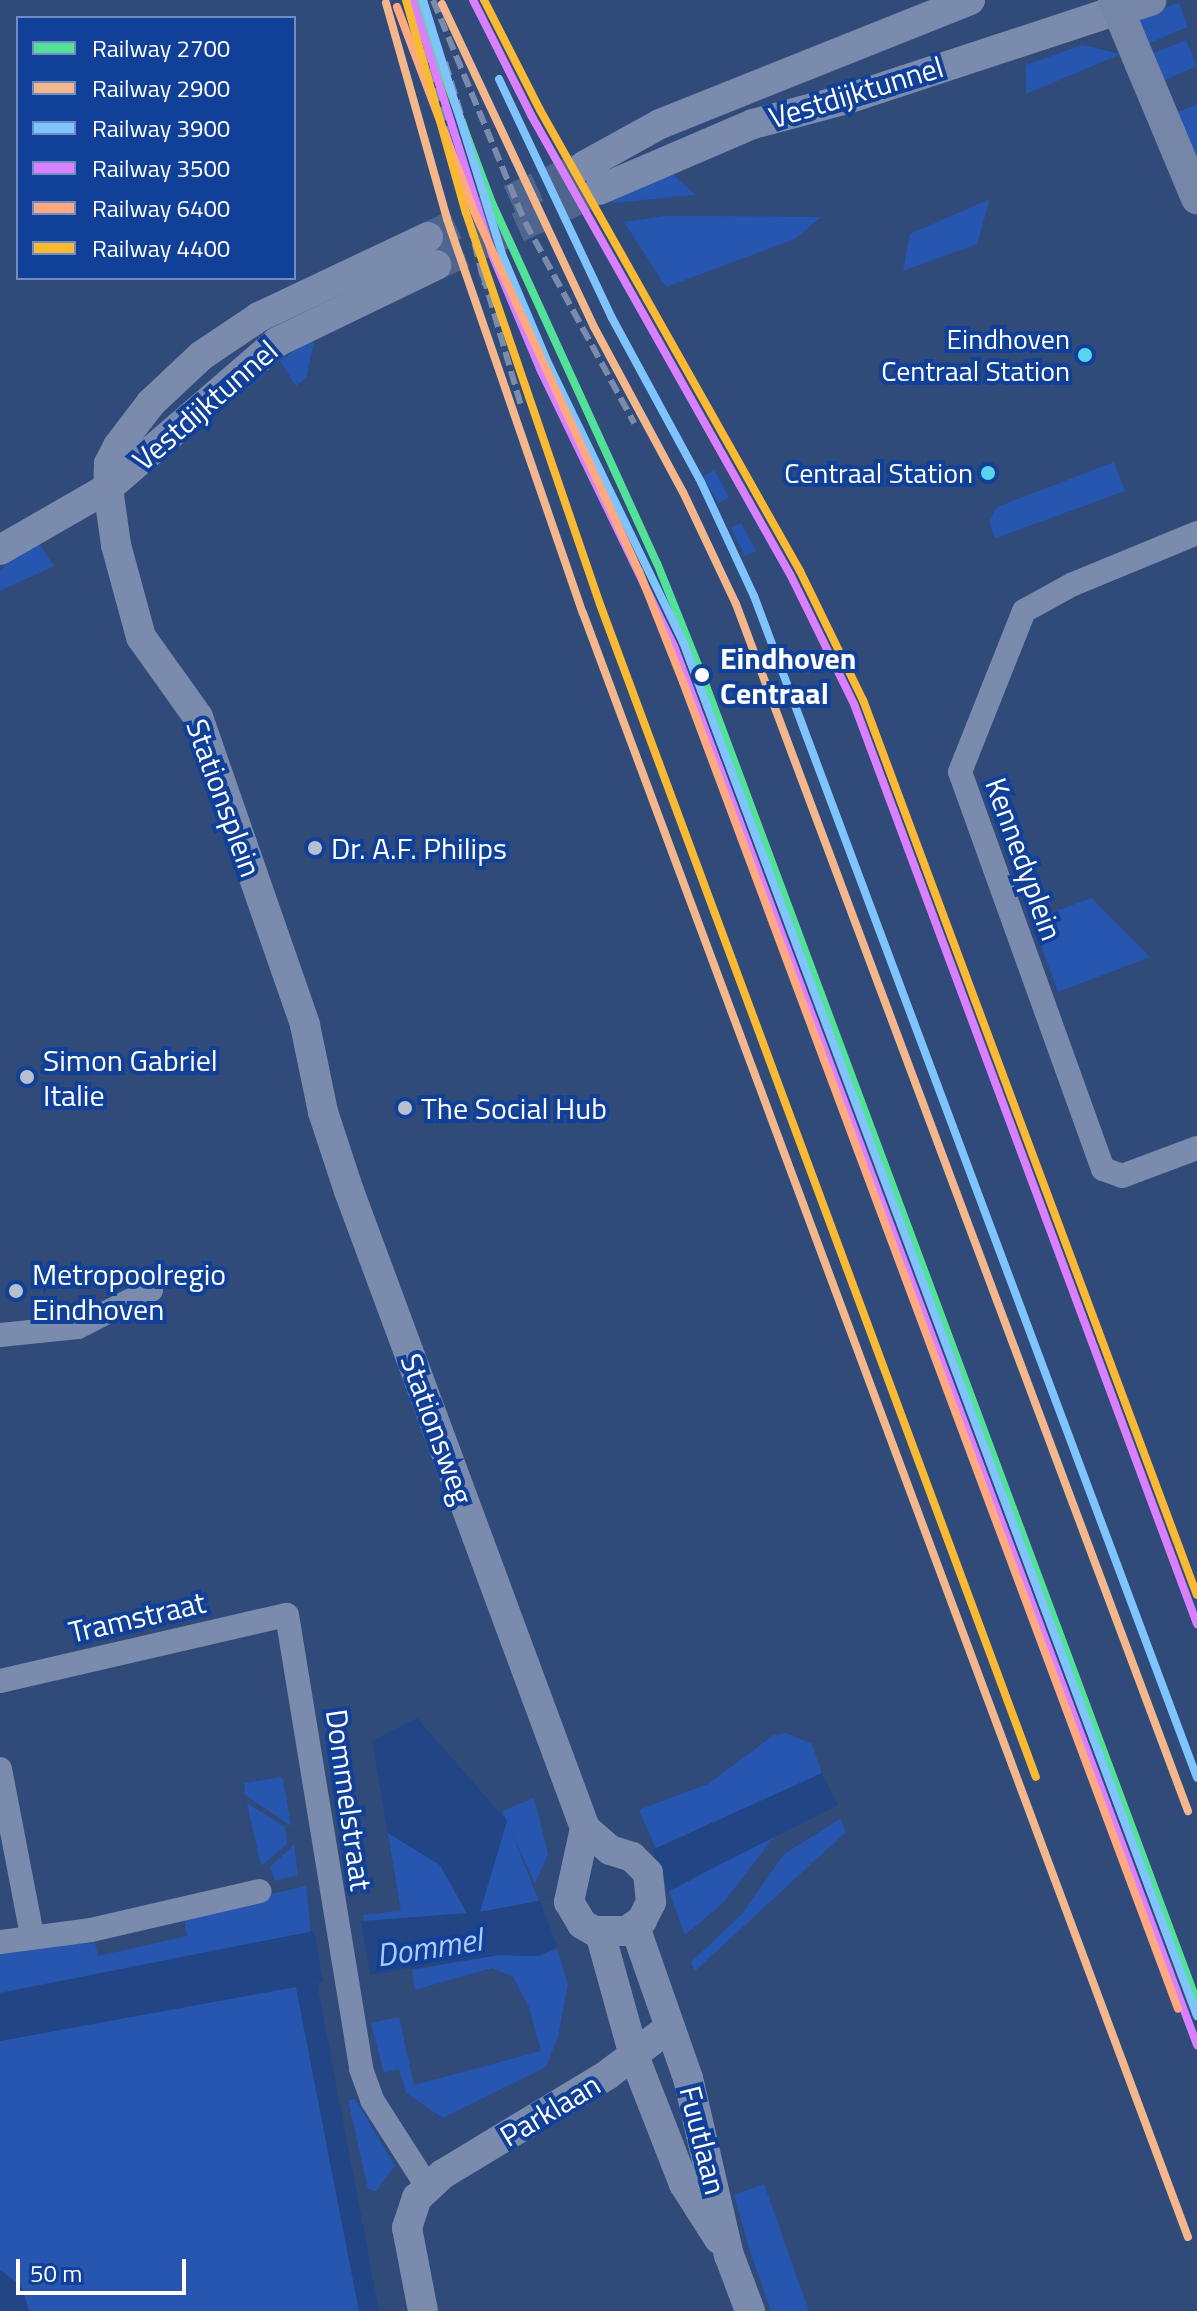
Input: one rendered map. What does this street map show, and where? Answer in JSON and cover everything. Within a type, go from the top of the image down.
[{"type":"main road","points":[[1150,0],[1116,5],[1197,198]]},
{"type":"street","name":"Vestdijktunnel","points":[[970,0],[660,124],[592,178],[1116,5]]},
{"type":"street","name":"Vestdijktunnel","points":[[0,550],[108,488],[277,342],[432,251],[259,317],[201,356],[151,403]]},
{"type":"street","name":"Stationsplein","points":[[151,403],[113,454],[108,488],[116,545],[141,637],[198,717],[305,1025]]},
{"type":"street","points":[[50,519],[96,528],[116,545]]},
{"type":"street","name":"Kennedyplein","points":[[1197,533],[1073,584],[1024,611],[960,772],[1103,1169],[1122,1176],[1197,1148]]},
{"type":"street","name":"Stationsweg","points":[[305,1025],[323,1112],[349,1191],[585,1828]]},
{"type":"street","points":[[0,1335],[78,1327],[151,1290]]},
{"type":"street","name":"Tramstraat","points":[[0,1681],[287,1615]]},
{"type":"street","name":"Dommelstraat","points":[[287,1615],[361,2069],[372,2100],[427,2186]]},
{"type":"street","points":[[0,1769],[32,1935]]},
{"type":"street","points":[[585,1828],[616,1853],[632,1857],[648,1873],[643,1914],[670,2027]]},
{"type":"street","points":[[585,1828],[581,1860],[568,1887],[574,1914],[597,1932],[618,1934],[643,1914]]},
{"type":"street","points":[[0,1942],[32,1935],[91,1930],[260,1891]]},
{"type":"street","points":[[597,1932],[634,2056]]},
{"type":"street","name":"Parklaan","points":[[423,2311],[407,2228],[412,2206],[427,2186],[634,2056],[670,2027]]},
{"type":"street","name":"Fuutlaan","points":[[670,2027],[695,2102],[729,2255],[750,2311]]},
{"type":"street","name":"Fuutlaan","points":[[634,2056],[684,2184],[729,2255]]},
{"type":"shaded area","points":[[1179,3],[1188,27],[1145,45],[1133,17]]},
{"type":"shaded area","points":[[1186,40],[1197,66],[1165,80],[1149,55]]},
{"type":"shaded area","points":[[1082,45],[1121,54],[1026,94],[1026,65]]},
{"type":"shaded area","points":[[1197,104],[1197,162],[1178,112]]},
{"type":"shaded area","points":[[670,171],[695,195],[611,203],[610,201]]},
{"type":"shaded area","points":[[990,199],[977,244],[903,271],[910,234]]},
{"type":"shaded area","points":[[666,216],[821,217],[795,239],[666,287],[624,222]]},
{"type":"shaded area","points":[[309,340],[314,342],[306,378],[296,386],[280,361]]},
{"type":"shaded area","points":[[1114,462],[1125,491],[996,538],[993,535],[989,521],[997,507]]},
{"type":"shaded area","points":[[714,470],[729,497],[718,503],[703,476]]},
{"type":"shaded area","points":[[741,523],[756,551],[745,556],[731,528]]},
{"type":"shaded area","points":[[33,535],[54,566],[0,591],[0,571]]},
{"type":"shaded area","points":[[1091,898],[1150,957],[1058,992],[1032,920]]},
{"type":"shaded area","points":[[786,1733],[812,1744],[822,1773],[657,1851],[639,1810],[708,1784],[774,1735]]},
{"type":"shaded area","points":[[281,1777],[291,1826],[244,1794],[245,1783]]},
{"type":"shaded area","points":[[534,1798],[548,1854],[535,1884],[502,1811]]},
{"type":"shaded area","points":[[247,1803],[285,1827],[287,1844],[261,1866]]},
{"type":"shaded area","points":[[840,1819],[846,1832],[695,1971],[691,1962],[742,1914],[784,1854]]},
{"type":"shaded area","points":[[507,1821],[539,1901],[479,1912]]},
{"type":"shaded area","points":[[388,1833],[440,1865],[467,1914],[364,1921],[363,1915],[401,1911]]},
{"type":"shaded area","points":[[777,1833],[723,1903],[685,1935],[669,1892]]},
{"type":"shaded area","points":[[294,1845],[298,1875],[275,1881],[270,1867]]},
{"type":"shaded area","points":[[306,1886],[311,1932],[0,1993],[0,1946],[95,1943],[98,1956],[187,1936],[183,1914]]},
{"type":"shaded area","points":[[557,1949],[568,1984],[558,2037],[546,2067],[443,2118],[406,2093],[399,2069],[384,2073],[371,2023],[399,2017],[414,2085],[541,2051],[529,2007],[513,1977],[492,1968],[415,1990],[412,1970],[499,1955],[539,1956]]},
{"type":"shaded area","points":[[286,1986],[296,1987],[359,2311],[29,2311],[21,2286],[0,2270],[0,2041]]},
{"type":"shaded area","points":[[355,2099],[395,2166],[376,2191],[368,2189],[348,2100]]},
{"type":"shaded area","points":[[764,2184],[809,2311],[771,2311],[734,2195]]},
{"type":"water","name":"Dommel","points":[[417,1718],[507,1821],[480,1912],[539,1901],[822,1773],[838,1805],[539,1956],[499,1955],[317,1983],[379,2311],[359,2311],[296,1987],[0,2041],[0,1993],[364,1921],[467,1913],[440,1865],[388,1833],[372,1741]]},
{"type":"water","points":[[0,2270],[21,2286],[29,2311],[0,2311]]},
{"type":"pier","points":[[652,1849],[669,1893],[558,1949],[540,1901]]},
{"type":"pier","points":[[361,1921],[371,1979],[324,1987],[313,1928]]},
{"type":"tunnel","points":[[428,237],[584,166]]},
{"type":"tunnel","points":[[436,265],[599,190]]},
{"type":"railway","points":[[433,0],[525,222],[634,423]]},
{"type":"railway","points":[[426,49],[485,285]]},
{"type":"railway","points":[[445,62],[470,144]]},
{"type":"railway","points":[[483,275],[522,409]]},
{"type":"rail line","name":"4400","points":[[406,0],[466,213],[601,607],[1036,1777]]},
{"type":"rail line","name":"3500","points":[[413,0],[493,257],[540,369],[674,646],[1197,2045]]},
{"type":"rail line","name":"2700","points":[[416,0],[492,203],[657,563],[702,675],[1197,2002]]},
{"type":"rail line","name":"3900","points":[[423,0],[502,254],[549,365],[683,642],[1197,2016]]},
{"type":"rail line","name":"3500","points":[[473,0],[531,115],[791,576],[854,704],[1197,1624]]},
{"type":"rail line","name":"4400","points":[[484,0],[540,110],[800,571],[863,700],[1197,1595]]},
{"type":"rail line","name":"2900","points":[[386,3],[447,219],[583,613],[1188,2237]]},
{"type":"rail line","name":"2900","points":[[442,4],[594,327],[683,492],[736,604],[1188,1811]]},
{"type":"rail line","name":"6400","points":[[397,7],[474,211],[639,571],[683,682],[1178,2009]]},
{"type":"rail line","name":"3900","points":[[499,79],[612,318],[701,482],[754,596],[1197,1778]]},
{"type":"place","name":"Eindhoven Centraal Station","points":[[1085,355]]},
{"type":"place","name":"Centraal Station","points":[[988,473]]},
{"type":"place","name":"Eindhoven Centraal","points":[[702,675]]},
{"type":"place","name":"Dr. A.F. Philips","points":[[315,848]]},
{"type":"place","name":"Simon Gabriel Italie","points":[[27,1077]]},
{"type":"place","name":"The Social Hub","points":[[405,1108]]},
{"type":"place","name":"Metropoolregio Eindhoven","points":[[16,1291]]}]
